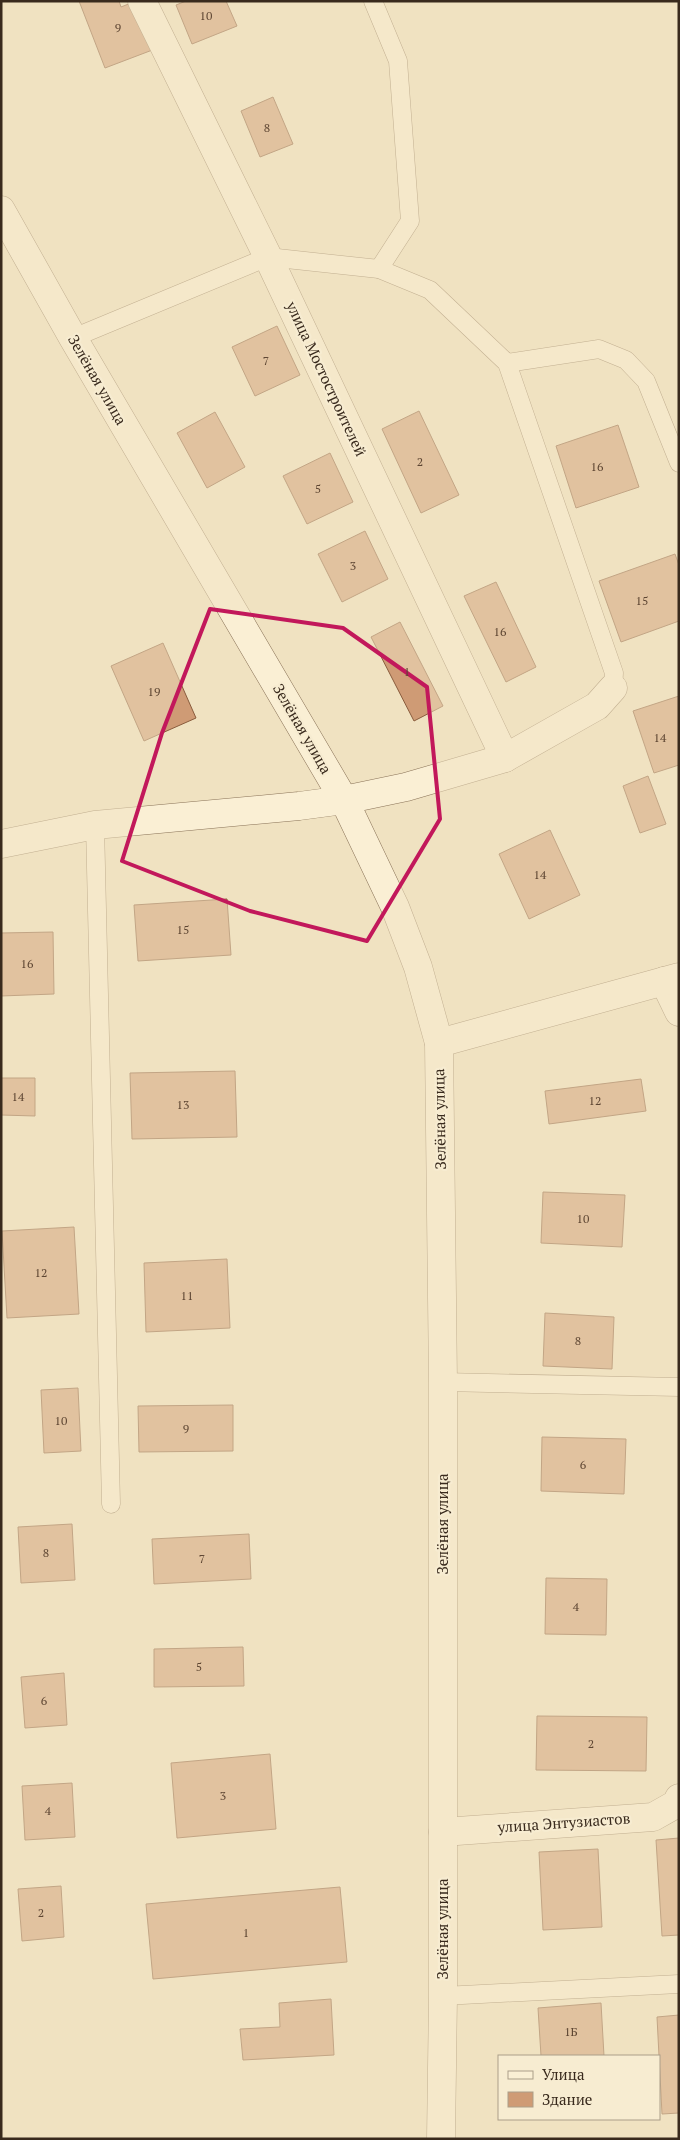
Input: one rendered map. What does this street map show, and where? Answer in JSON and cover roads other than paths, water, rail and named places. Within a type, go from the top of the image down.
[{"type":"street","name":"улица Мостостроителей","points":[[142,1],[268,257],[505,758]]},
{"type":"street","name":"Зелёная улица","points":[[1,210],[73,338],[344,800],[395,907],[415,958],[439,1043],[443,1382],[443,1996],[441,2139]]},
{"type":"street","points":[[1,844],[95,825],[344,800],[406,787],[505,758],[596,706],[613,688]]},
{"type":"street","points":[[439,1043],[672,979],[679,1012]]},
{"type":"street","name":"улица Энтузиастов","points":[[443,1832],[654,1817],[676,1804],[679,1798]]},
{"type":"lane","points":[[373,1],[398,61],[410,221],[379,269]]},
{"type":"lane","points":[[73,338],[268,257],[379,269],[430,290],[507,363],[614,673],[613,688]]},
{"type":"lane","points":[[507,363],[599,349],[626,360],[646,381],[679,463]]},
{"type":"lane","points":[[95,825],[112,1504]]},
{"type":"lane","points":[[443,1382],[679,1387]]},
{"type":"lane","points":[[443,1996],[679,1984]]}]
